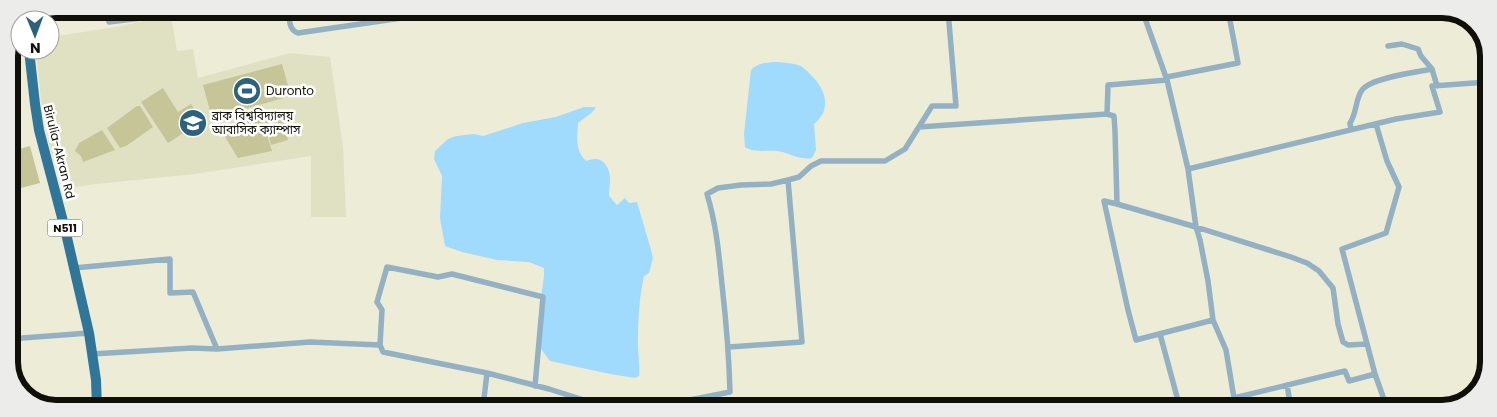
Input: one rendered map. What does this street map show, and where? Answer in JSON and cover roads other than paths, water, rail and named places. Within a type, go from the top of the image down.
[{"type":"highway","name":"Birulia-Akran Rd","points":[[30,60],[40,130],[89,333],[96,380],[97,400]]},
{"type":"street","points":[[108,18],[109,22],[141,18]]},
{"type":"street","points":[[289,18],[290,27],[298,33],[402,18]]},
{"type":"street","points":[[690,400],[730,392],[729,347],[720,256],[707,194],[718,188],[771,184],[799,177],[811,166],[821,162],[885,161],[905,149],[932,106],[956,106],[949,18]]},
{"type":"street","points":[[1145,18],[1167,78],[1188,169],[1196,227],[1208,280],[1213,320],[1226,350],[1234,398],[1345,371],[1350,381],[1375,374]]},
{"type":"street","points":[[1107,114],[1108,85],[1167,78],[1238,63],[1230,18]]},
{"type":"street","points":[[1388,46],[1402,44],[1418,49],[1421,56],[1432,69],[1437,86]]},
{"type":"street","points":[[1351,130],[1350,123],[1362,89],[1372,83],[1432,69]]},
{"type":"street","points":[[1188,169],[1396,119],[1440,112],[1432,86],[1479,83]]},
{"type":"street","points":[[919,127],[1107,114],[1114,116],[1117,204]]},
{"type":"street","points":[[1376,124],[1387,161],[1399,187],[1386,233],[1342,248],[1375,374],[1384,400]]},
{"type":"street","points":[[729,347],[802,342],[788,180]]},
{"type":"street","points":[[1213,320],[1136,340],[1104,201],[1196,227],[1307,263],[1319,271],[1333,288],[1338,324],[1343,342],[1348,345],[1367,344]]},
{"type":"street","points":[[74,268],[170,259],[170,293],[194,292],[217,349]]},
{"type":"street","points":[[535,386],[543,297],[452,274],[438,277],[387,267],[377,302],[382,310],[380,345],[383,352],[487,373],[582,400]]},
{"type":"street","points":[[18,338],[89,333]]},
{"type":"street","points":[[1160,334],[1178,400]]},
{"type":"street","points":[[92,354],[192,348],[217,349],[310,342],[380,345]]},
{"type":"street","points":[[484,400],[487,373]]},
{"type":"street","points":[[1287,385],[1290,400]]},
{"type":"water","points":[[774,62],[801,66],[820,85],[823,92],[825,98],[824,111],[814,124],[816,150],[812,158],[803,158],[777,151],[752,150],[745,147],[744,134],[751,70],[764,63]]},
{"type":"water","points":[[584,107],[596,107],[578,123],[578,143],[582,157],[586,161],[598,159],[605,164],[610,175],[609,196],[617,205],[625,198],[629,203],[637,202],[653,258],[649,273],[644,276],[641,293],[638,327],[639,376],[635,378],[550,361],[541,349],[541,297],[544,268],[529,262],[497,260],[445,246],[440,218],[442,176],[434,159],[435,151],[448,139],[456,136],[474,134],[483,136],[523,123],[556,117]]},
{"type":"water","points":[[547,397],[559,400],[543,400]]},
{"type":"place","name":"Duronto","points":[[247,91]]},
{"type":"place","name":"ব্রাক বিশ্ববিদ্যালয় আবাসিক ক্যাম্পাস","points":[[193,123]]}]
